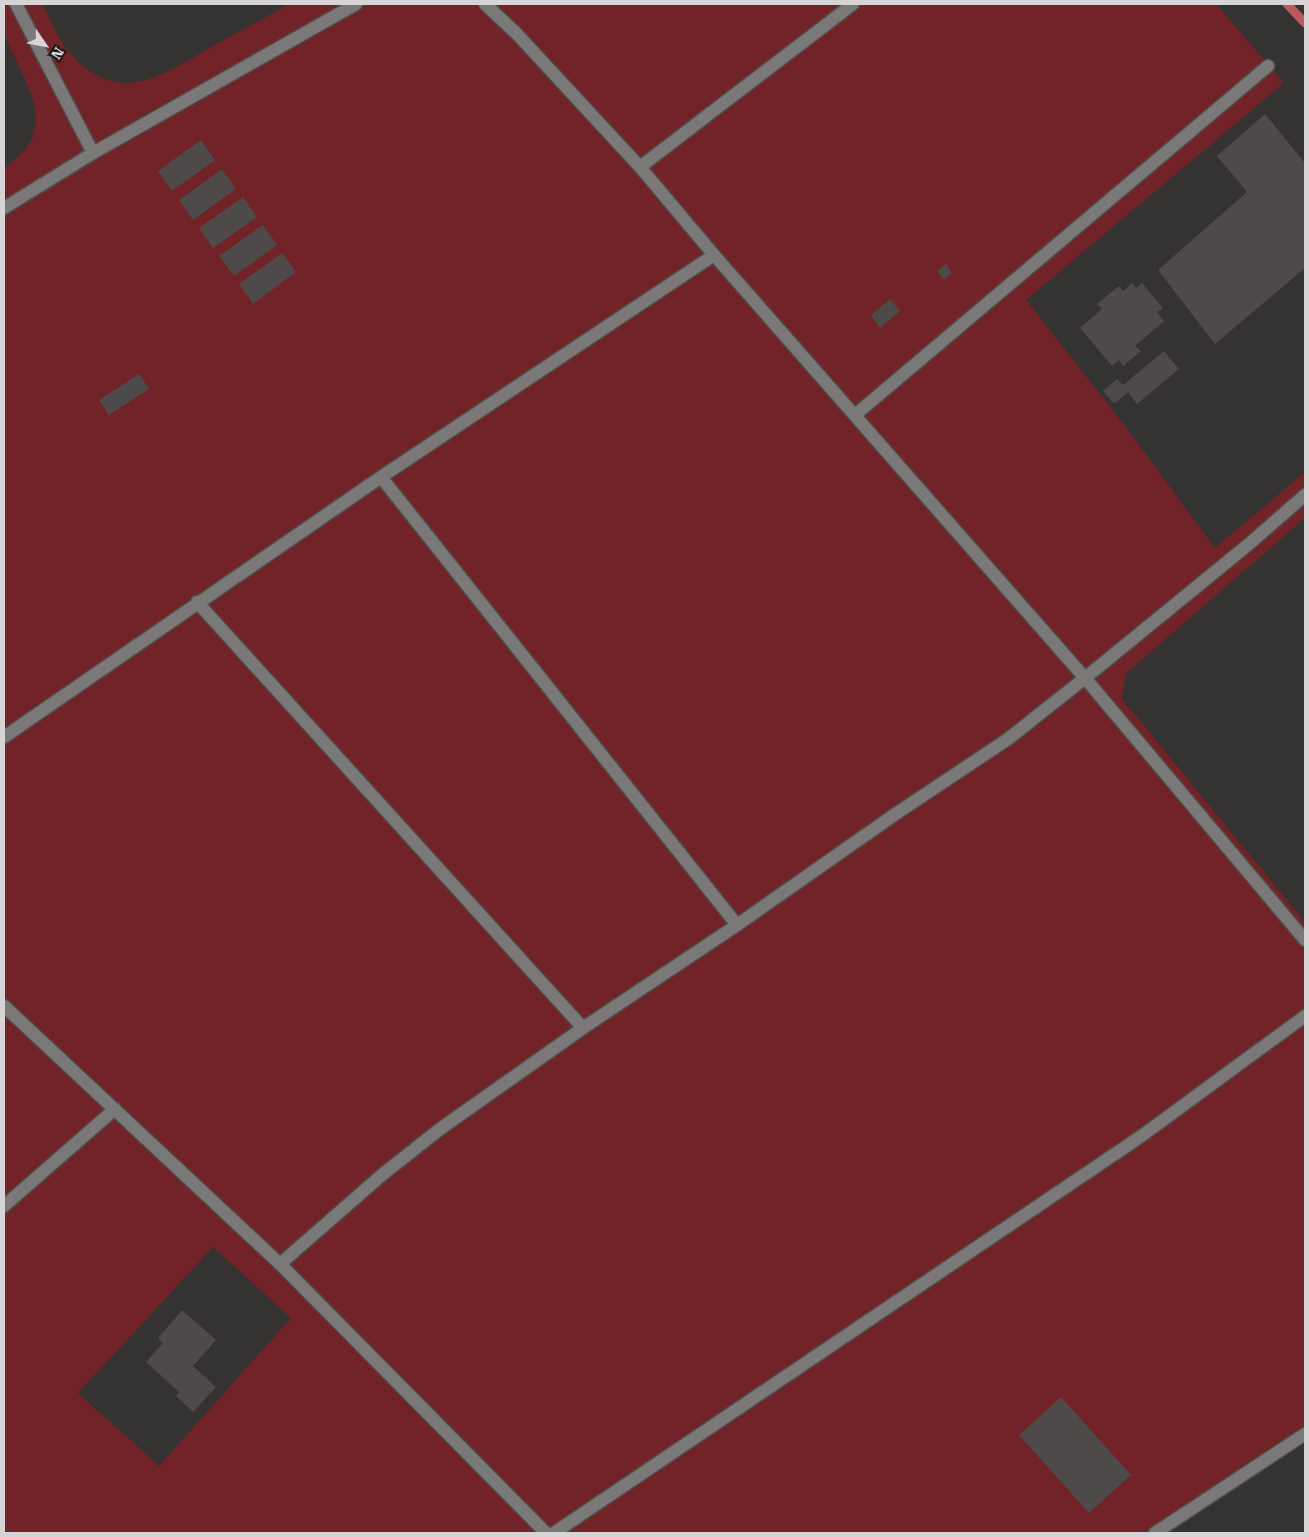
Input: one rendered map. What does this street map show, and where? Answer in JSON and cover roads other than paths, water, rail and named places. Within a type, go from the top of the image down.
[{"type":"street","points":[[16,4],[93,154]]},
{"type":"street","points":[[4,208],[93,154],[356,4]]},
{"type":"street","points":[[485,4],[517,34],[640,167],[714,255],[1086,678],[1305,940]]},
{"type":"street","points":[[640,167],[853,4]]},
{"type":"street","points":[[855,415],[1268,66]]},
{"type":"street","points":[[4,737],[380,477],[714,255]]},
{"type":"street","points":[[380,477],[737,926]]},
{"type":"street","points":[[280,1264],[383,1174],[440,1129],[584,1028],[737,926],[894,815],[1008,739],[1086,678],[1249,544],[1305,495]]},
{"type":"street","points":[[197,602],[584,1028]]},
{"type":"street","points":[[4,1006],[280,1264],[546,1533]]},
{"type":"street","points":[[554,1533],[1140,1137],[1305,1016]]},
{"type":"street","points":[[4,1206],[115,1109]]},
{"type":"street","points":[[1155,1533],[1305,1434]]},
{"type":"waterway","points":[[1287,4],[1305,23]]}]
